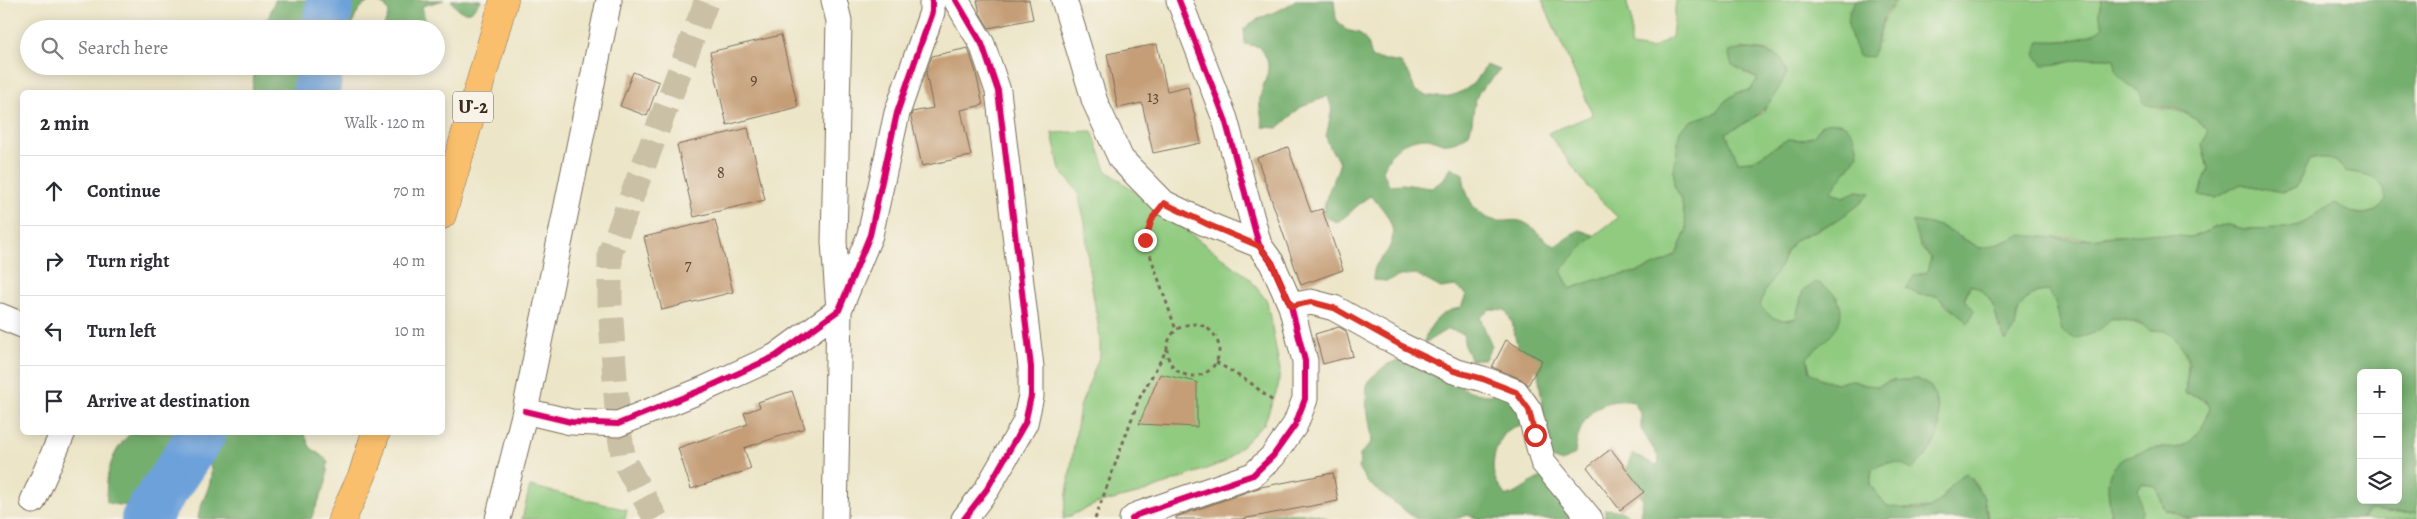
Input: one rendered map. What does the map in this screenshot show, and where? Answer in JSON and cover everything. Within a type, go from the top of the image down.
[{"type":"highway","name":"Մ-2","points":[[445,205],[504,0]]},
{"type":"highway","points":[[342,519],[362,476],[375,435]]},
{"type":"street","points":[[498,519],[525,411],[609,0]]},
{"type":"street","points":[[834,0],[839,21],[834,242],[839,310],[835,519]]},
{"type":"street","points":[[525,411],[571,422],[618,424],[704,389],[776,356],[839,310],[870,235],[897,113],[932,12],[932,0]]},
{"type":"street","points":[[956,0],[982,44],[998,91],[1031,367],[1031,396],[1025,423],[987,490],[964,519]]},
{"type":"street","points":[[1064,0],[1095,102],[1121,159],[1164,203],[1259,246]]},
{"type":"street","points":[[1132,519],[1253,475],[1273,456],[1295,425],[1305,399],[1305,361],[1291,306],[1272,263],[1259,246],[1225,119],[1179,0]]},
{"type":"street","points":[[1291,306],[1311,302],[1334,308],[1402,346],[1454,371],[1483,379],[1516,392],[1529,410],[1543,462],[1590,519]]},
{"type":"street","points":[[0,316],[20,324]]},
{"type":"street","points":[[33,501],[62,435]]},
{"type":"path","points":[[1164,203],[1153,217],[1145,240],[1176,330]]},
{"type":"path","points":[[1095,519],[1138,399],[1167,349],[1169,339],[1176,330],[1185,325],[1196,324],[1206,327],[1214,334],[1218,344],[1216,362],[1206,372],[1195,376],[1185,374],[1175,368],[1169,360],[1167,349]]},
{"type":"path","points":[[1216,362],[1252,384],[1284,411],[1295,425]]},
{"type":"green space","points":[[275,0],[372,0],[363,6],[354,20],[267,20]]},
{"type":"green space","points":[[374,0],[444,0],[422,6],[425,20],[386,20],[389,12],[385,6]]},
{"type":"green space","points":[[451,0],[481,0],[471,12],[464,12],[459,10]]},
{"type":"green space","points":[[1295,0],[1334,0],[1336,19],[1346,30],[1359,33],[1368,43],[1372,58],[1401,63],[1410,76],[1415,91],[1426,95],[1447,96],[1465,90],[1473,84],[1486,65],[1500,70],[1478,94],[1469,134],[1450,143],[1443,143],[1428,138],[1405,143],[1394,151],[1383,171],[1389,185],[1402,184],[1432,188],[1443,180],[1451,167],[1463,174],[1471,202],[1486,217],[1496,221],[1525,223],[1555,246],[1579,230],[1594,235],[1561,271],[1570,289],[1595,280],[1637,272],[1664,262],[1676,255],[1687,229],[1681,198],[1674,185],[1674,171],[1680,130],[1691,121],[1717,112],[1725,101],[1737,93],[1750,90],[1758,79],[1732,65],[1728,52],[1756,50],[1782,59],[1787,74],[1768,104],[1756,116],[1726,133],[1738,162],[1752,161],[1788,139],[1801,140],[1814,136],[1822,124],[1838,123],[1849,128],[1853,133],[1858,155],[1831,192],[1844,197],[1857,191],[1870,193],[1860,204],[1836,221],[1795,240],[1786,252],[1781,265],[1765,291],[1760,306],[1776,319],[1796,318],[1803,290],[1815,282],[1822,285],[1833,293],[1840,305],[1841,312],[1837,327],[1831,336],[1807,358],[1810,372],[1823,380],[1837,383],[1851,380],[1864,385],[1878,386],[1890,381],[1918,379],[1931,387],[1939,411],[1939,422],[1938,432],[1930,450],[1912,469],[1902,464],[1888,463],[1872,469],[1870,485],[1887,506],[1914,510],[1930,508],[1936,505],[1956,480],[1967,473],[1984,498],[1988,519],[1639,519],[1643,500],[1627,476],[1626,469],[1632,454],[1658,465],[1659,458],[1641,429],[1641,414],[1634,402],[1610,402],[1600,406],[1585,420],[1580,430],[1575,454],[1562,462],[1549,457],[1538,371],[1529,359],[1518,351],[1512,322],[1505,310],[1490,309],[1480,318],[1492,346],[1485,359],[1471,360],[1465,348],[1463,334],[1448,329],[1423,344],[1436,320],[1447,312],[1461,308],[1466,294],[1455,286],[1441,288],[1415,274],[1400,276],[1387,281],[1373,280],[1375,268],[1390,246],[1393,232],[1389,218],[1370,196],[1337,222],[1323,216],[1325,201],[1340,162],[1331,150],[1326,137],[1332,109],[1328,96],[1301,107],[1278,128],[1263,127],[1260,99],[1268,73],[1267,61],[1260,47],[1245,44],[1244,29],[1256,20],[1289,5]]},
{"type":"green space","points":[[1542,0],[1626,0],[1631,19],[1631,46],[1651,49],[1672,37],[1676,0],[1856,0],[1848,12],[1878,44],[1884,20],[1896,0],[2101,0],[2099,14],[2105,27],[2097,32],[2074,40],[2039,41],[2057,65],[2092,58],[2114,59],[2126,84],[2139,91],[2158,109],[2173,110],[2186,114],[2198,121],[2209,131],[2202,144],[2208,169],[2199,195],[2215,198],[2241,184],[2283,192],[2296,188],[2309,160],[2329,158],[2337,162],[2345,171],[2367,175],[2378,180],[2382,185],[2386,200],[2377,211],[2362,214],[2323,208],[2312,218],[2299,225],[2285,228],[2244,229],[2229,225],[2214,226],[2203,234],[2189,237],[2161,235],[2107,236],[2094,239],[2064,237],[2007,240],[1994,246],[1980,248],[1940,226],[1913,221],[1921,248],[1931,258],[1927,272],[1914,276],[1920,295],[1937,296],[1947,307],[1960,313],[1970,285],[1978,288],[1992,301],[1999,329],[2015,328],[2018,313],[2024,301],[2034,294],[2050,291],[2056,304],[2062,331],[2098,321],[2121,319],[2152,330],[2165,331],[2178,341],[2186,354],[2188,370],[2185,386],[2210,406],[2203,426],[2188,443],[2175,448],[2153,449],[2138,453],[2116,465],[2109,477],[2111,519],[1988,519],[1984,498],[1972,478],[1945,492],[1941,500],[1930,508],[1901,509],[1887,506],[1870,485],[1872,469],[1891,462],[1925,458],[1935,439],[1939,424],[1938,407],[1931,387],[1917,379],[1890,381],[1878,386],[1864,385],[1851,380],[1837,383],[1823,380],[1810,372],[1806,358],[1827,338],[1836,326],[1839,309],[1837,297],[1803,290],[1796,318],[1785,320],[1772,317],[1759,306],[1786,252],[1795,240],[1822,228],[1857,191],[1844,197],[1831,192],[1838,179],[1850,168],[1815,136],[1801,140],[1788,139],[1752,161],[1738,162],[1725,133],[1764,112],[1769,51],[1741,48],[1744,73],[1758,79],[1750,90],[1737,93],[1725,101],[1717,112],[1691,121],[1678,143],[1674,185],[1681,198],[1687,229],[1676,255],[1664,262],[1637,272],[1595,280],[1570,289],[1561,271],[1587,242],[1618,218],[1588,187],[1548,133],[1593,115]]},
{"type":"green space","points":[[1856,0],[1896,0],[1885,15],[1872,57],[1858,56],[1850,34],[1849,14]]},
{"type":"green space","points":[[2101,0],[2417,0],[2417,512],[2399,513],[2368,510],[2362,519],[2190,519],[2178,513],[2165,510],[2156,487],[2142,483],[2138,489],[2142,512],[2140,519],[2111,519],[2108,482],[2112,470],[2123,460],[2138,453],[2153,449],[2175,448],[2188,443],[2203,426],[2206,419],[2210,406],[2199,397],[2185,393],[2189,364],[2185,351],[2176,339],[2165,331],[2150,330],[2138,323],[2125,319],[2111,318],[2103,327],[2095,332],[2074,338],[2062,331],[2056,304],[2049,291],[2036,292],[2024,301],[2017,314],[2015,328],[2006,341],[1990,300],[1979,289],[1970,285],[1964,298],[1974,310],[1968,324],[1937,296],[1920,295],[1906,289],[1914,276],[1927,272],[1931,258],[1919,241],[1913,221],[1940,226],[1980,248],[1994,246],[2021,235],[2079,240],[2148,233],[2189,237],[2203,234],[2214,226],[2229,225],[2244,229],[2285,228],[2299,225],[2312,218],[2323,208],[2336,203],[2349,211],[2362,214],[2374,211],[2386,200],[2378,180],[2367,175],[2345,171],[2337,162],[2329,158],[2309,160],[2296,188],[2282,192],[2241,184],[2215,198],[2199,195],[2208,169],[2202,144],[2209,131],[2201,124],[2188,114],[2177,109],[2145,104],[2139,91],[2126,84],[2117,73],[2114,59],[2096,58],[2043,65],[2035,54],[2039,41],[2073,40],[2089,36],[2104,27],[2099,14]]},
{"type":"green space","points":[[254,75],[334,75],[327,90],[252,90]]},
{"type":"green space","points":[[1092,131],[1106,170],[1248,277],[1267,301],[1280,370],[1278,387],[1264,424],[1225,462],[1141,493],[1096,504],[1063,519],[1080,407],[1100,355],[1100,337],[1089,269],[1085,222],[1077,190],[1060,170],[1052,133]]},
{"type":"green space","points":[[1400,359],[1407,360],[1448,382],[1471,391],[1490,395],[1505,390],[1524,421],[1507,432],[1498,444],[1493,468],[1499,486],[1506,496],[1511,495],[1543,477],[1579,519],[1479,519],[1468,515],[1455,519],[1416,519],[1367,482],[1359,469],[1360,455],[1370,444],[1372,438],[1366,402],[1367,386],[1370,379],[1386,365]]},
{"type":"green space","points":[[129,435],[210,435],[214,441],[220,444],[220,435],[305,435],[310,447],[328,461],[326,483],[311,519],[198,519],[211,476],[209,461],[205,460],[184,463],[171,469],[157,489],[145,499],[131,504],[115,504],[107,502],[108,473],[114,455]]},
{"type":"green space","points":[[2142,483],[2156,487],[2165,510],[2190,519],[2140,519],[2142,512],[2138,489]]},
{"type":"green space","points":[[530,486],[627,510],[625,519],[522,519]]},
{"type":"green space","points":[[1605,509],[1623,512],[1632,519],[1605,519]]},
{"type":"green space","points":[[2368,510],[2399,513],[2417,512],[2417,519],[2362,519]]},
{"type":"green space","points":[[1267,514],[1307,514],[1327,519],[1257,519]]},
{"type":"building","points":[[977,0],[1029,0],[1033,19],[989,28],[980,13]]},
{"type":"building","points":[[781,35],[798,107],[727,125],[710,52]]},
{"type":"building","points":[[1157,44],[1167,91],[1188,86],[1201,143],[1153,153],[1142,103],[1118,108],[1107,54]]},
{"type":"building","points":[[968,48],[983,105],[961,110],[971,156],[922,166],[911,117],[912,112],[933,108],[926,73],[932,56]]},
{"type":"building","points":[[633,72],[659,82],[647,116],[620,106]]},
{"type":"building","points":[[748,128],[765,200],[694,217],[677,145]]},
{"type":"building","points":[[1288,147],[1311,212],[1322,209],[1343,270],[1301,285],[1257,158]]},
{"type":"building","points":[[715,220],[733,292],[662,310],[644,237]]},
{"type":"building","points":[[1339,327],[1346,331],[1353,356],[1323,364],[1315,334]]},
{"type":"building","points":[[1506,340],[1542,360],[1528,385],[1521,379],[1492,367]]},
{"type":"building","points":[[1160,374],[1197,382],[1197,427],[1139,424]]},
{"type":"building","points":[[792,391],[805,428],[744,448],[751,469],[691,489],[678,448],[748,424],[744,413],[760,407],[758,402]]},
{"type":"building","points":[[1611,449],[1644,492],[1620,510],[1587,467]]},
{"type":"building","points":[[1333,473],[1338,501],[1242,519],[1176,519],[1176,517],[1261,487]]},
{"type":"waterway","points":[[327,20],[330,0]]},
{"type":"waterway","points":[[316,90],[319,75]]},
{"type":"waterway","points":[[145,519],[201,435]]},
{"type":"tunnel","points":[[656,519],[624,461],[618,424],[610,304],[610,253],[707,0]]},
{"type":"cycle path","points":[[525,411],[571,422],[618,424],[704,389],[776,356],[839,310],[870,235],[897,113],[932,12],[932,0]]},
{"type":"cycle path","points":[[956,0],[982,44],[998,91],[1031,367],[1031,396],[1025,423],[987,489],[964,519]]},
{"type":"cycle path","points":[[1132,519],[1137,515],[1253,475],[1273,456],[1295,425],[1305,399],[1305,361],[1291,306],[1272,263],[1259,245],[1225,119],[1179,0]]},
{"type":"route","points":[[1145,240],[1153,217],[1164,203],[1259,246],[1272,263],[1291,306],[1311,302],[1334,308],[1402,346],[1454,371],[1483,379],[1516,392],[1529,410],[1535,435]]}]
